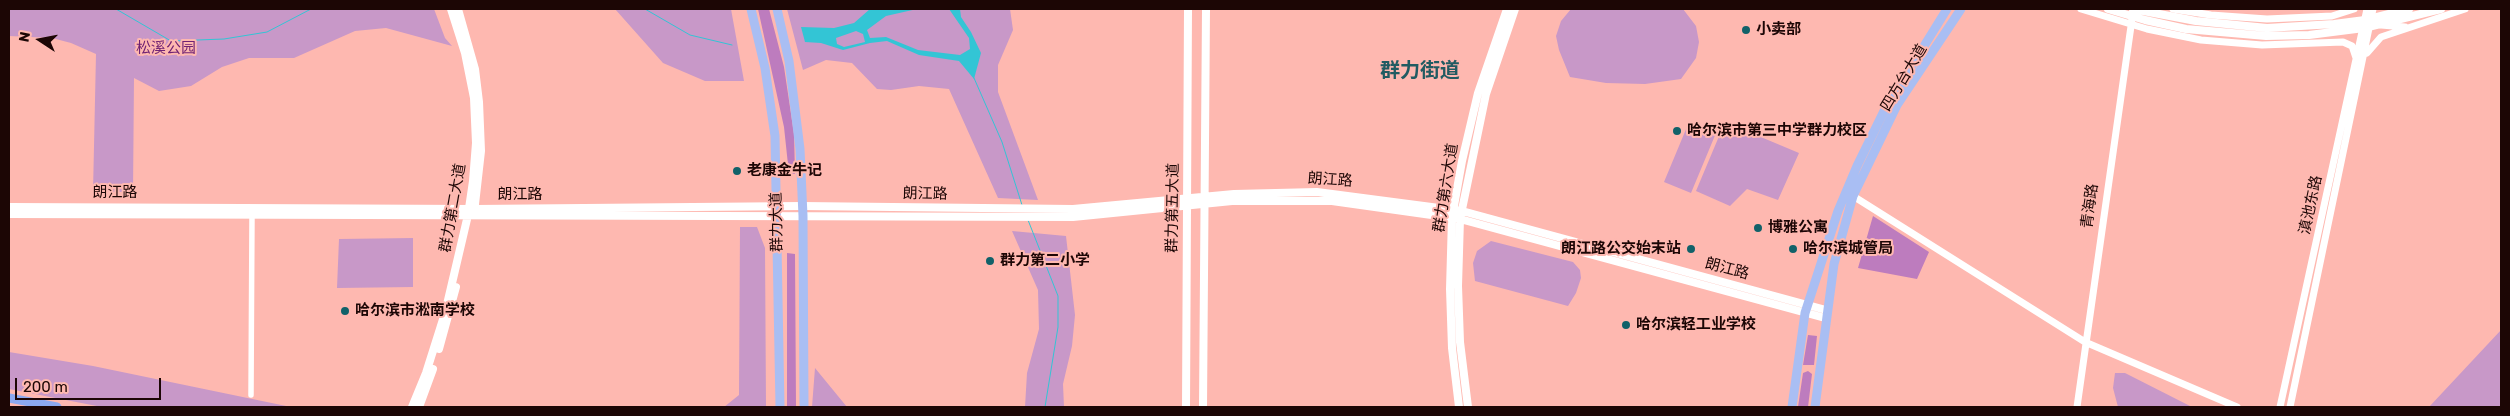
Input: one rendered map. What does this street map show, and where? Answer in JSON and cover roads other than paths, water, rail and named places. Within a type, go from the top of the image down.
[{"type":"highway","points":[[9,398],[57,407]]},
{"type":"main road","name":"群力第二大道","points":[[412,407],[426,374],[445,313],[471,212],[475,161],[475,113],[465,53],[451,9]]},
{"type":"main road","name":"群力第二大道","points":[[419,407],[450,314],[471,212],[480,151],[479,102],[475,69],[458,9]]},
{"type":"main road","name":"群力第五大道","points":[[1186,407],[1188,9]]},
{"type":"main road","name":"群力第五大道","points":[[1203,407],[1206,9]]},
{"type":"main road","name":"群力第六大道","points":[[1459,407],[1452,348],[1450,289],[1462,161],[1478,93],[1507,9]]},
{"type":"main road","name":"群力第六大道","points":[[1468,407],[1460,342],[1457,214],[1486,94],[1514,9]]},
{"type":"main road","name":"四方台大道","points":[[1792,407],[1806,309],[1838,211],[1872,133],[1895,91],[1947,9]]},
{"type":"main road","name":"四方台大道","points":[[1815,407],[1826,314],[1839,240],[1853,196],[1897,105],[1960,9]]},
{"type":"main road","points":[[2108,9],[2186,29],[2243,36],[2288,36],[2331,33],[2368,23],[2396,10],[2409,9]]},
{"type":"main road","points":[[2132,14],[2267,28],[2380,24],[2441,9]]},
{"type":"main road","name":"群力大道","points":[[778,12],[789,61],[798,129],[803,216],[804,407]]},
{"type":"main road","name":"群力大道","points":[[752,13],[765,68],[774,123],[780,407]]},
{"type":"main road","name":"朗江路","points":[[9,206],[777,217],[1049,213],[1316,192],[1457,214],[1826,314]]},
{"type":"main road","name":"朗江路","points":[[9,214],[252,215],[802,206],[1017,213]]},
{"type":"street","points":[[2173,9],[2211,15],[2276,19],[2332,16],[2354,9]]},
{"type":"street","name":"滇池东路","points":[[2367,9],[2368,23]]},
{"type":"street","name":"滇池东路","points":[[2290,407],[2360,61],[2373,9]]},
{"type":"street","points":[[2360,61],[2372,44],[2381,37],[2465,9]]},
{"type":"street","points":[[2084,10],[2132,14],[2194,39],[2235,44],[2348,44],[2355,50],[2360,61]]},
{"type":"street","name":"青海路","points":[[2077,407],[2132,14]]},
{"type":"street","points":[[2380,24],[2408,28]]},
{"type":"street","points":[[2314,44],[2331,33]]},
{"type":"street","name":"滇池东路","points":[[2280,407],[2360,61]]},
{"type":"street","points":[[1853,196],[2085,342],[2237,407]]},
{"type":"street","points":[[251,396],[252,215]]},
{"type":"water","points":[[870,9],[917,9],[886,16],[867,30],[870,38],[886,37],[918,50],[960,55],[970,49],[969,38],[949,9],[960,9],[961,17],[981,53],[974,79],[959,61],[919,55],[887,41],[843,50],[821,43],[805,42],[801,27],[834,28],[854,23]],"holes":[[[856,31],[863,34],[865,42],[844,47],[837,44],[836,38]]]},
{"type":"waterway","points":[[116,9],[171,41],[224,39],[267,32],[311,9]]},
{"type":"waterway","points":[[645,9],[690,35],[732,45]]},
{"type":"waterway","points":[[974,78],[1002,142],[1022,205]]},
{"type":"waterway","points":[[1028,220],[1058,296],[1058,327],[1045,407]]},
{"type":"place","name":"小卖部","points":[[1746,30]]},
{"type":"place","name":"哈尔滨市第三中学群力校区","points":[[1677,131]]},
{"type":"place","name":"老康金牛记","points":[[737,171]]},
{"type":"place","name":"博雅公寓","points":[[1758,228]]},
{"type":"place","name":"朗江路公交始末站","points":[[1691,249]]},
{"type":"place","name":"哈尔滨城管局","points":[[1793,249]]},
{"type":"place","name":"群力第二小学","points":[[990,261]]},
{"type":"place","name":"哈尔滨市淞南学校","points":[[345,311]]},
{"type":"place","name":"哈尔滨轻工业学校","points":[[1626,325]]},
{"type":"district","name":"群力街道","points":[[1420,71]]},
{"type":"park label","name":"松溪公园","points":[[166,49]]}]
